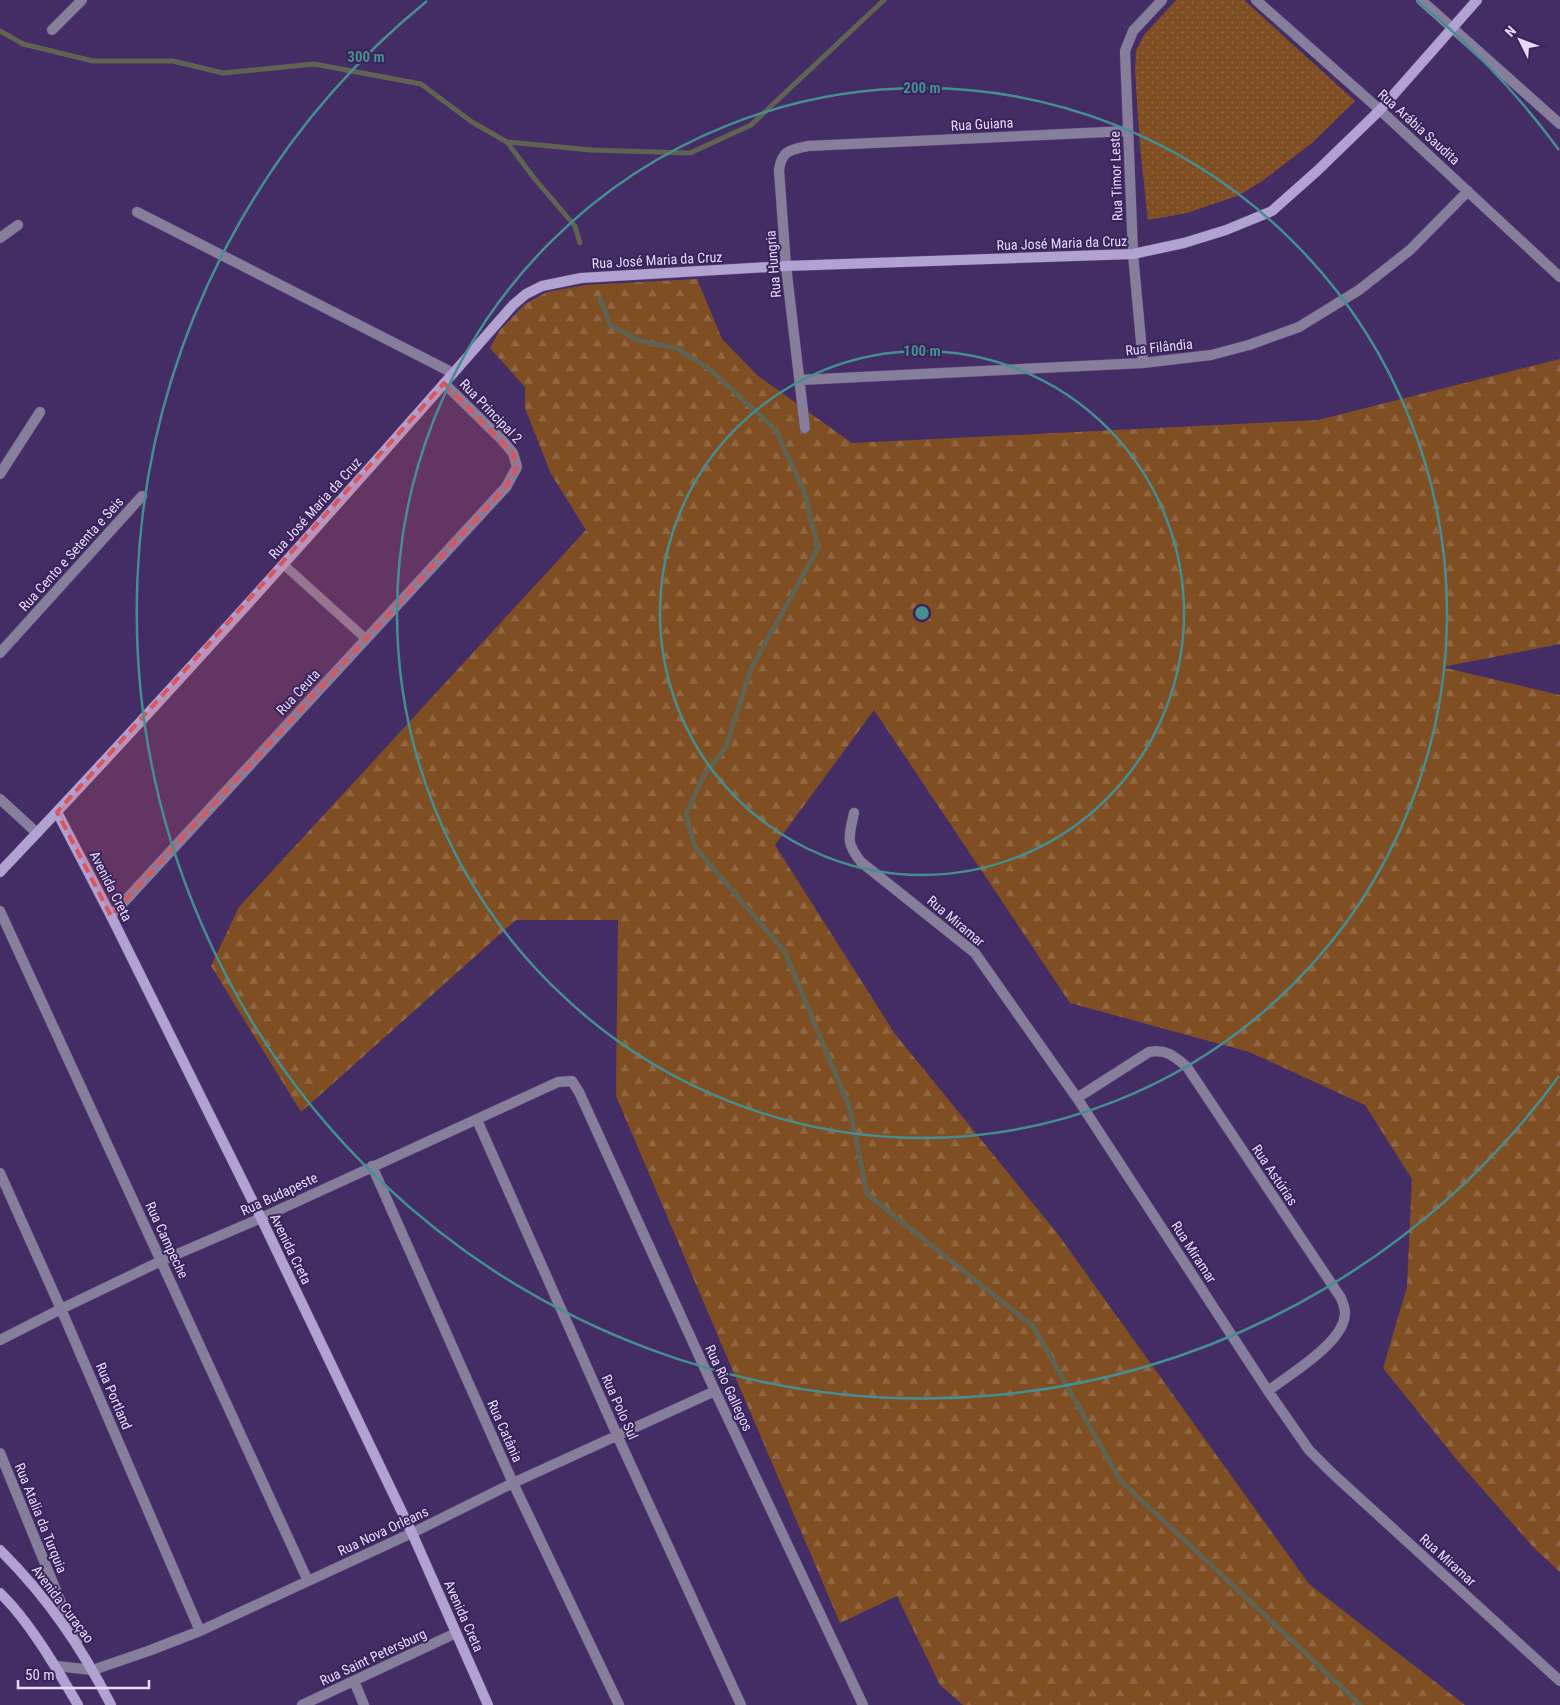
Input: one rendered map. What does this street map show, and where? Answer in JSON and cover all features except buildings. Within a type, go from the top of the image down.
[{"type":"street","points":[[52,30],[82,0]]},
{"type":"street","name":"Rua Timor Leste","points":[[1142,363],[1133,254],[1125,51],[1133,31],[1162,0]]},
{"type":"street","name":"Rua Arábia Saudita","points":[[1256,0],[1380,110],[1560,277]]},
{"type":"street","points":[[1421,0],[1560,124]]},
{"type":"street","name":"Rua José Maria da Cruz","points":[[0,872],[283,564],[513,305],[526,294],[542,286],[581,278],[786,266],[1133,254],[1184,243],[1226,230],[1272,211],[1317,171],[1380,110],[1477,0]]},
{"type":"street","name":"Rua Guiana","points":[[838,146],[1128,131]]},
{"type":"street","name":"Rua Hungria","points":[[805,428],[786,266],[779,170],[781,158],[786,152],[808,146],[838,146]]},
{"type":"street","name":"Rua Filândia","points":[[800,380],[1142,363],[1210,355],[1249,345],[1299,327],[1360,290],[1410,250],[1468,191]]},
{"type":"street","points":[[137,212],[453,373]]},
{"type":"street","points":[[0,238],[18,225]]},
{"type":"street","name":"Rua Principal 2","points":[[444,383],[486,422],[513,453],[517,466],[506,487]]},
{"type":"street","points":[[0,474],[40,412]]},
{"type":"street","name":"Rua Ceuta","points":[[111,916],[506,487]]},
{"type":"street","name":"Rua Cento e Setenta e Seis","points":[[0,653],[142,496]]},
{"type":"street","points":[[0,798],[37,833]]},
{"type":"street","name":"Avenida Creta","points":[[57,812],[111,916],[261,1218],[412,1533],[488,1705]]},
{"type":"street","name":"Rua Miramar","points":[[854,813],[849,838],[852,850],[861,862],[975,953],[1076,1098],[1268,1391],[1309,1450],[1560,1681]]},
{"type":"street","name":"Rua Campeche","points":[[0,911],[308,1581]]},
{"type":"street","name":"Rua Astúrias","points":[[1076,1098],[1149,1052],[1160,1050],[1172,1055],[1187,1067],[1341,1298],[1345,1312],[1343,1325],[1337,1335],[1325,1348],[1268,1391]]},
{"type":"street","name":"Rua Budapeste","points":[[0,1340],[161,1261],[261,1218],[558,1082],[572,1082]]},
{"type":"street","name":"Rua Rio Gallegos","points":[[572,1082],[579,1092],[715,1391],[863,1705]]},
{"type":"street","name":"Rua Polo Sul","points":[[477,1120],[617,1435],[741,1705]]},
{"type":"street","name":"Rua Catânia","points":[[372,1166],[513,1483],[619,1705]]},
{"type":"street","name":"Rua Portland","points":[[0,1173],[200,1631]]},
{"type":"street","name":"Rua Nova Orleans","points":[[56,1666],[93,1670],[200,1631],[412,1533],[513,1483],[715,1391]]},
{"type":"street","name":"Rua Atalia da Turquia","points":[[0,1453],[80,1648]]},
{"type":"street","name":"Avenida Curaçao","points":[[0,1550],[26,1576],[80,1648],[111,1705]]},
{"type":"street","points":[[0,1593],[11,1604],[56,1666],[78,1705]]},
{"type":"street","name":"Rua Saint Petersburg","points":[[302,1705],[456,1633]]},
{"type":"street","points":[[354,1682],[364,1705]]},
{"type":"lane","points":[[283,564],[366,639]]},
{"type":"highlighted area","points":[[444,383],[513,453],[517,467],[506,487],[111,916],[57,812]]},
{"type":"green space","points":[[1176,0],[1244,0],[1355,101],[1312,143],[1261,182],[1237,196],[1187,213],[1148,220],[1140,146],[1135,71],[1136,51],[1144,35]]},
{"type":"green space","points":[[697,279],[722,339],[758,376],[852,443],[1318,420],[1560,359],[1560,644],[1442,667],[1560,695],[1560,1572],[1535,1549],[1456,1459],[1383,1368],[1407,1287],[1412,1179],[1365,1105],[1249,1052],[1070,1003],[874,710],[775,845],[895,1034],[1057,1233],[1309,1584],[1465,1705],[963,1705],[940,1685],[897,1596],[840,1623],[616,1096],[618,920],[516,920],[301,1112],[211,966],[239,907],[586,530],[551,474],[525,408],[525,387],[490,348],[500,330],[525,304],[547,292],[585,285]]},
{"type":"waterway","points":[[507,142],[591,150],[690,153],[751,125],[884,0]]},
{"type":"waterway","points":[[0,31],[23,44],[93,61],[173,61],[223,73],[314,64],[421,84],[472,122],[507,142],[534,178],[575,226],[580,243]]},
{"type":"waterway","points":[[600,298],[610,325],[640,341],[676,348],[708,368],[775,429],[804,491],[818,548],[751,669],[726,747],[704,775],[686,815],[695,847],[785,952],[850,1109],[867,1194],[1033,1326],[1120,1480],[1361,1705]]}]
